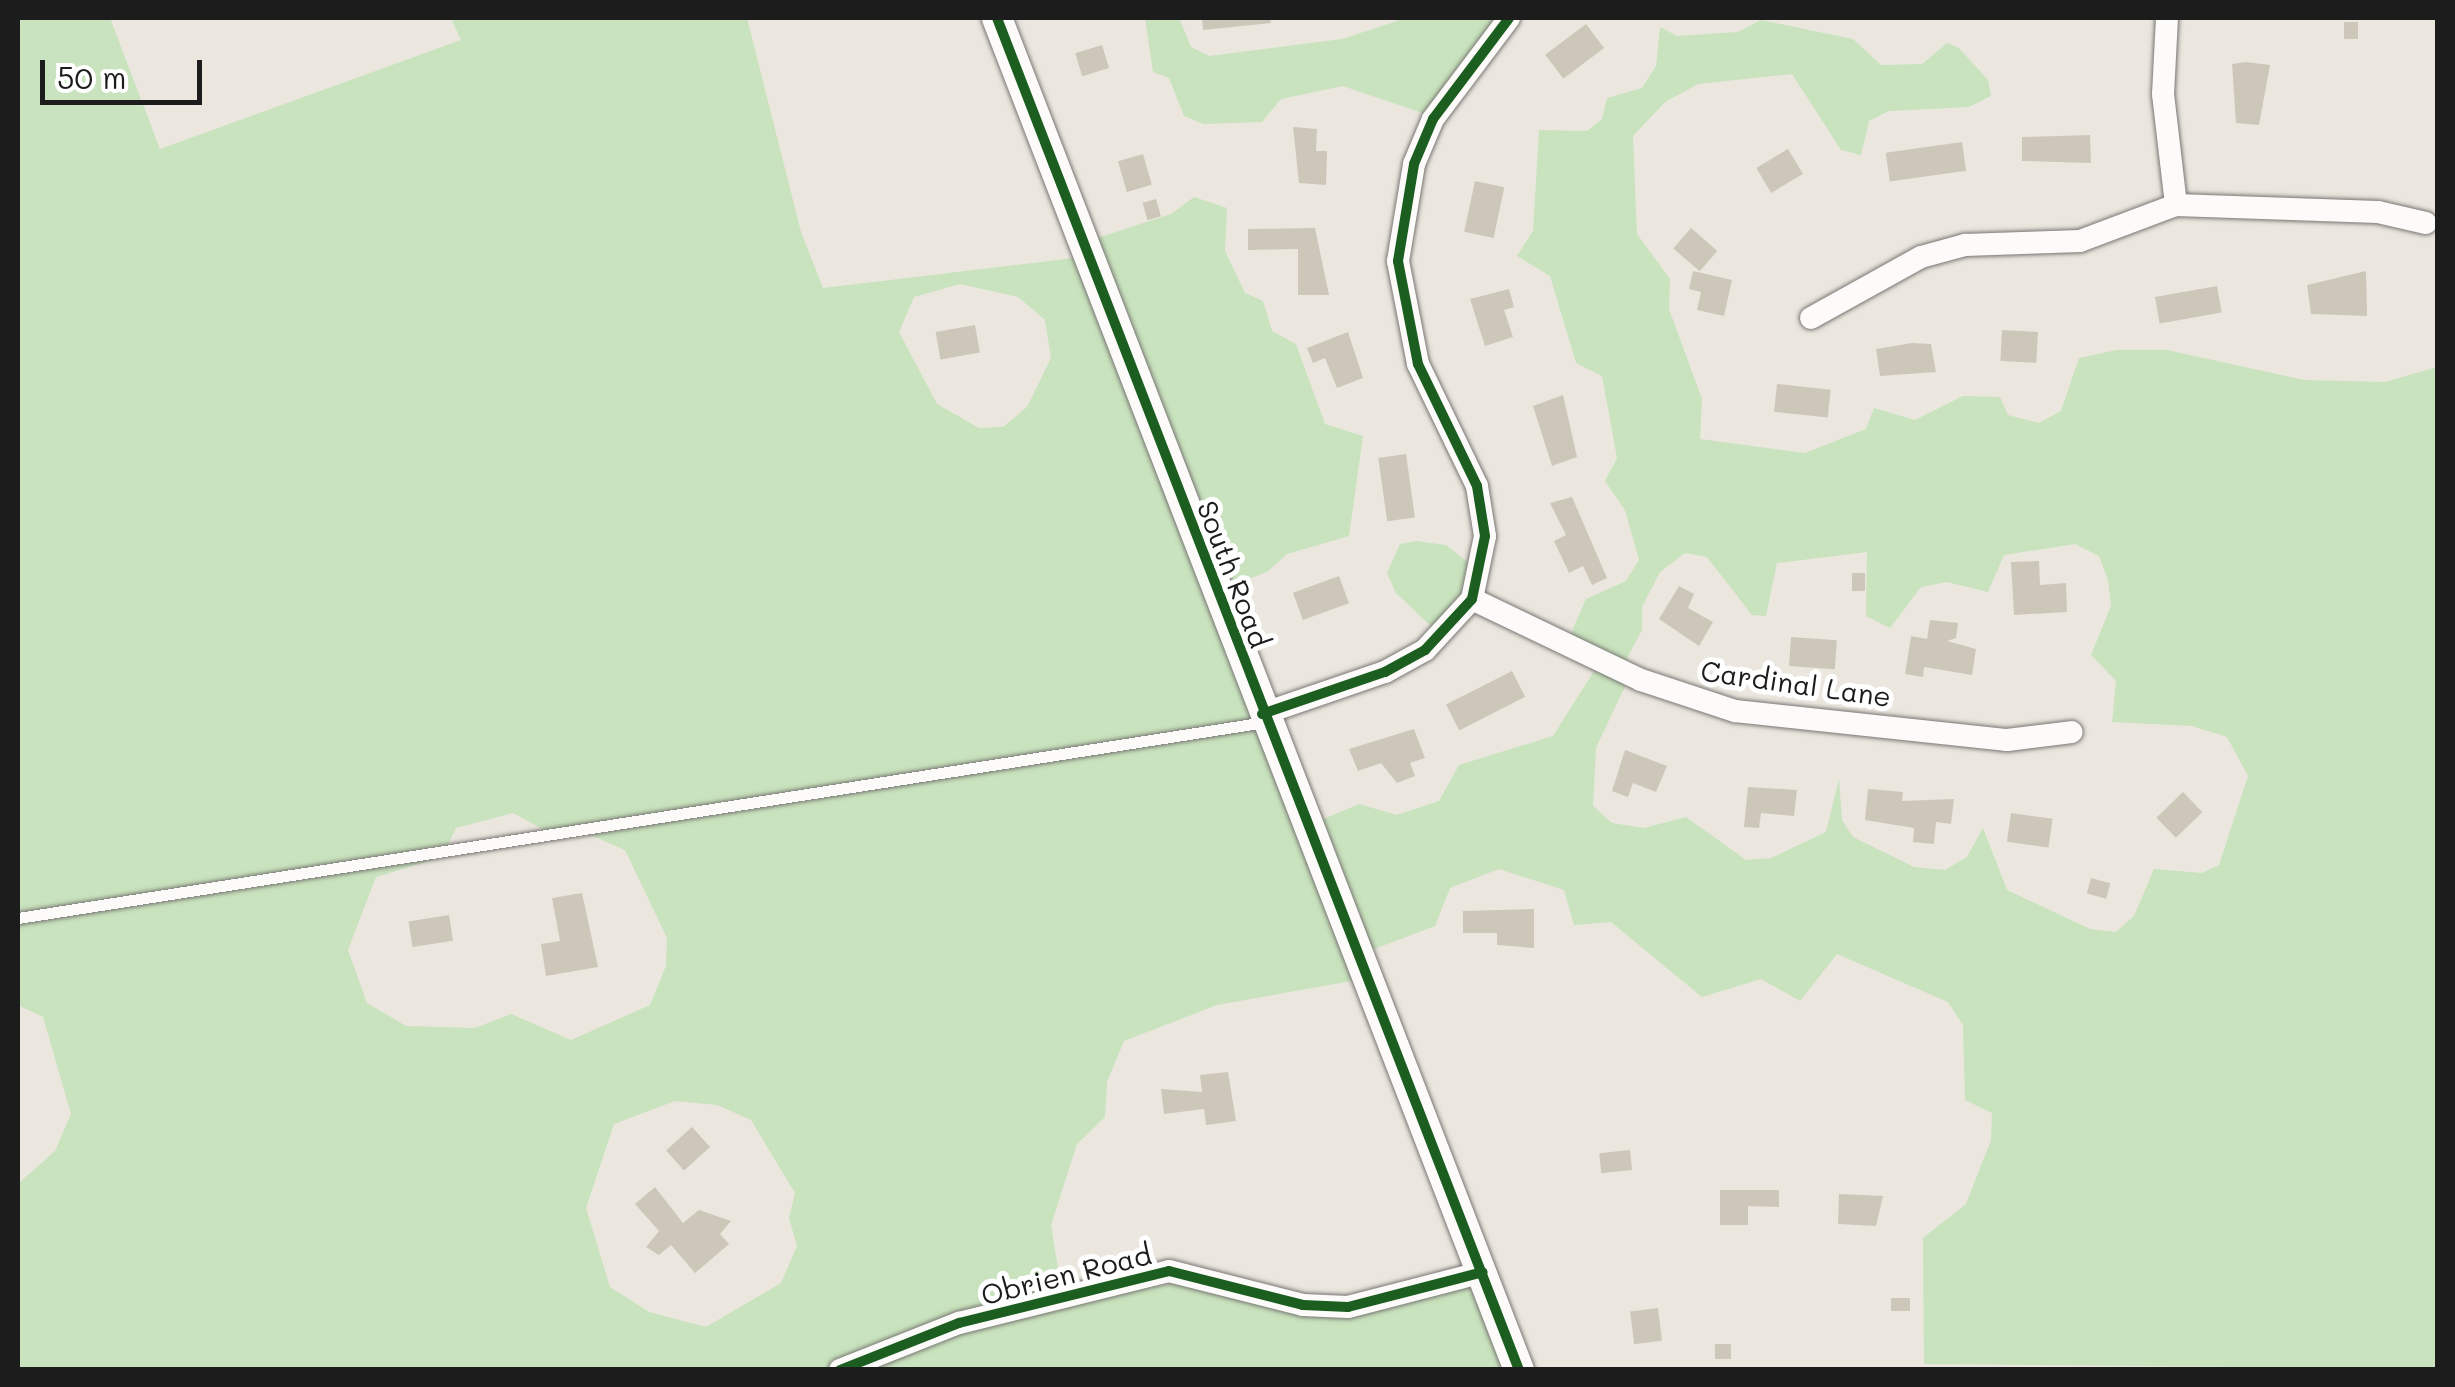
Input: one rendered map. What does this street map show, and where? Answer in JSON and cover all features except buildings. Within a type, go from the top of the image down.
[{"type":"street","name":"South Road","points":[[998,18],[1264,718],[1519,1370]]},
{"type":"street","points":[[1264,718],[1385,672],[1425,650],[1472,600],[1485,536],[1477,486],[1418,364],[1398,262],[1414,164],[1433,118],[1509,18]]},
{"type":"street","points":[[2167,18],[2164,94],[2176,205]]},
{"type":"street","points":[[1811,318],[1922,258],[1965,245],[2080,241],[2176,205],[2378,212],[2426,222]]},
{"type":"street","name":"Cardinal Lane","points":[[1472,600],[1640,680],[1734,711],[2007,740],[2072,732]]},
{"type":"street","name":"Obrien Road","points":[[840,1370],[959,1323],[1169,1272],[1303,1305],[1348,1307],[1483,1272]]},
{"type":"lane","points":[[18,918],[1264,718]]},
{"type":"green space","points":[[18,18],[110,18],[160,149],[461,40],[451,18],[747,18],[801,232],[823,288],[1066,259],[1084,254],[1088,241],[1171,214],[1194,197],[1227,208],[1225,251],[1245,293],[1263,301],[1272,331],[1296,344],[1325,424],[1363,436],[1349,536],[1287,554],[1267,572],[1225,588],[1312,824],[1359,804],[1397,815],[1439,801],[1459,765],[1553,736],[1596,668],[1567,642],[1586,599],[1626,581],[1639,560],[1625,510],[1605,481],[1617,458],[1602,376],[1576,363],[1550,276],[1517,256],[1533,231],[1539,130],[1587,131],[1602,119],[1607,98],[1642,88],[1656,66],[1660,27],[1677,36],[1738,32],[1761,20],[1853,39],[1881,65],[1922,64],[1947,43],[1959,48],[1988,80],[1991,96],[1969,107],[1889,111],[1869,121],[1861,155],[1841,150],[1792,74],[1698,84],[1665,102],[1633,136],[1637,234],[1670,279],[1669,309],[1702,399],[1700,439],[1805,453],[1866,429],[1874,408],[1915,420],[1963,396],[2000,397],[2008,415],[2039,423],[2061,411],[2079,358],[2117,350],[2167,350],[2304,380],[2385,382],[2437,367],[2437,1369],[1924,1364],[1923,1238],[1966,1204],[1991,1140],[1992,1113],[1965,1100],[1963,1025],[1948,1002],[1837,954],[1800,1001],[1761,979],[1702,997],[1611,922],[1574,925],[1564,890],[1499,869],[1450,888],[1435,926],[1361,954],[1368,978],[1217,1005],[1124,1041],[1107,1082],[1105,1117],[1077,1144],[1051,1225],[1063,1299],[1192,1281],[1302,1314],[1481,1269],[1523,1369],[18,1369],[18,1184],[55,1151],[71,1114],[43,1017],[18,1005]],"holes":[[[960,284],[1018,297],[1045,320],[1051,358],[1027,407],[1003,427],[979,428],[937,404],[899,332],[914,297]],[[2075,544],[2099,556],[2108,580],[2111,606],[2091,655],[2116,681],[2112,722],[2192,726],[2227,737],[2248,776],[2219,865],[2202,873],[2154,869],[2134,916],[2116,932],[2090,929],[2007,890],[1983,828],[1967,857],[1945,870],[1914,867],[1853,837],[1842,820],[1839,779],[1826,832],[1771,858],[1746,860],[1686,817],[1644,828],[1612,823],[1593,806],[1596,748],[1626,684],[1620,671],[1642,630],[1642,607],[1660,572],[1685,553],[1707,557],[1752,615],[1766,616],[1777,563],[1867,552],[1866,616],[1890,628],[1921,587],[1947,582],[1988,592],[2004,555]],[[513,813],[559,838],[588,834],[625,850],[667,938],[666,966],[650,1005],[571,1040],[511,1014],[475,1028],[406,1026],[367,1003],[348,950],[376,877],[442,857],[456,828]],[[675,1101],[717,1105],[751,1120],[795,1193],[789,1218],[797,1246],[781,1283],[706,1327],[649,1312],[610,1287],[586,1208],[614,1124]]]},
{"type":"green space","points":[[1145,18],[1179,18],[1191,47],[1209,56],[1342,39],[1406,18],[1510,18],[1431,116],[1343,86],[1281,99],[1262,122],[1204,124],[1184,116],[1169,78],[1153,72]]},
{"type":"green space","points":[[1416,541],[1446,545],[1480,572],[1436,631],[1396,593],[1387,573],[1400,544]]},
{"type":"cycle path","points":[[997,18],[1519,1370]]},
{"type":"cycle path","points":[[1262,714],[1385,672],[1425,650],[1472,599],[1485,536],[1477,486],[1418,364],[1398,261],[1414,164],[1433,119],[1509,18]]},
{"type":"cycle path","points":[[840,1370],[959,1323],[1169,1271],[1303,1305],[1348,1307],[1483,1272]]}]
